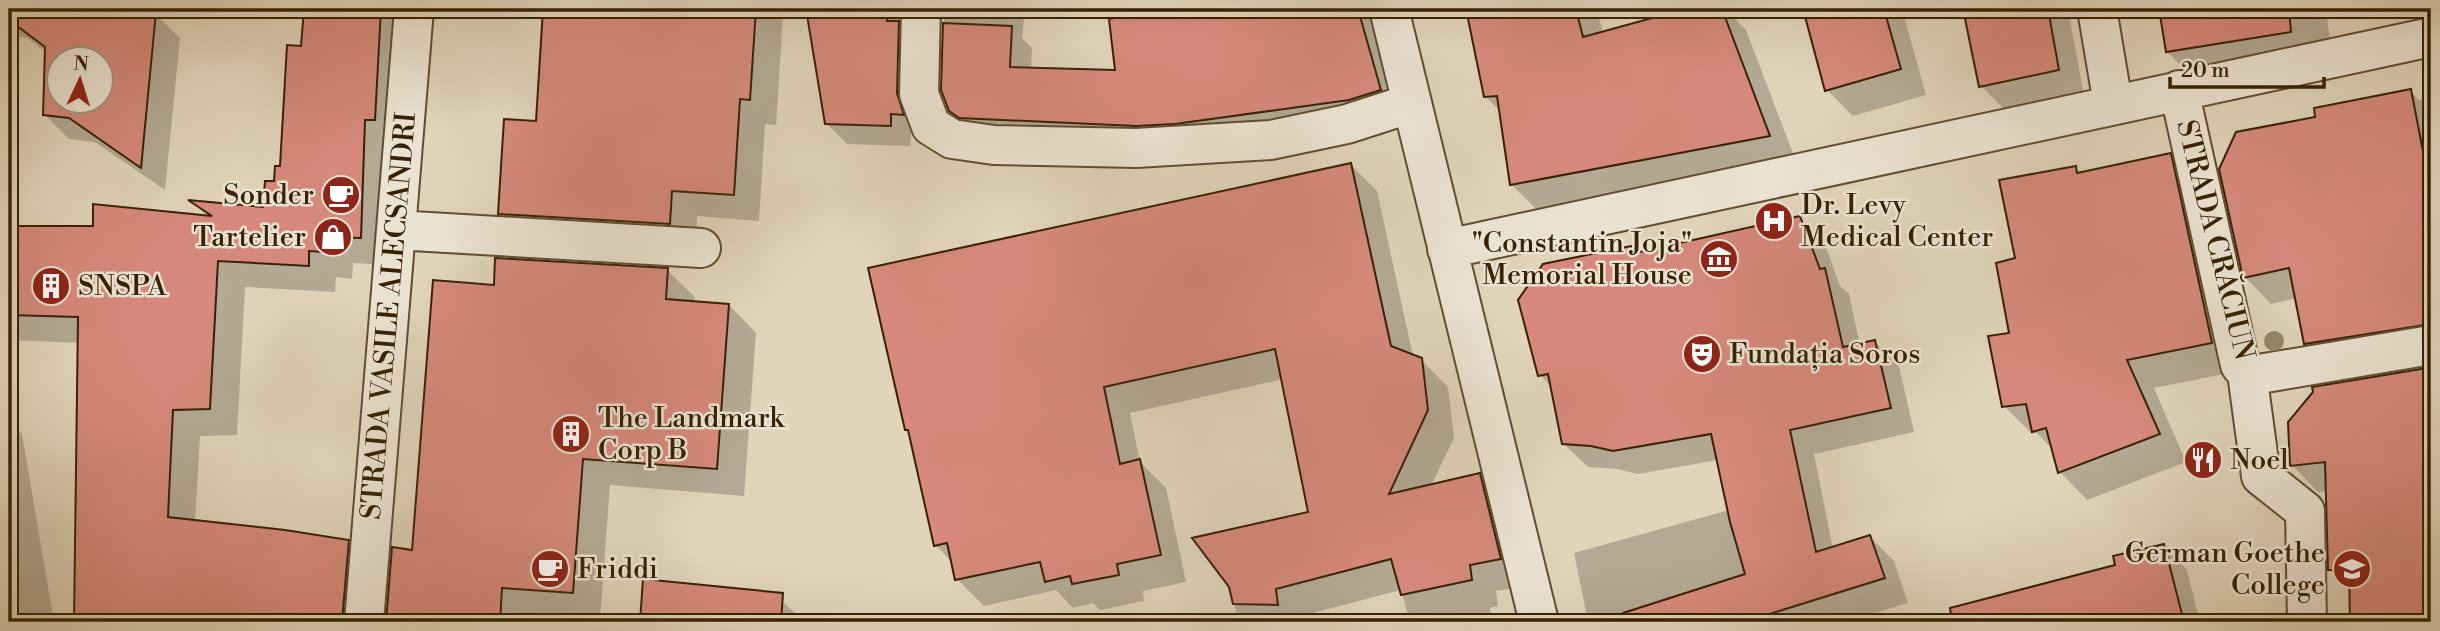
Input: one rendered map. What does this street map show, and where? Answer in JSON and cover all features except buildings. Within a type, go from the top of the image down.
[{"type":"street","name":"STRADA VASILE ALECSANDRI","points":[[364,622],[414,9]]},
{"type":"street","points":[[921,9],[919,94],[932,125],[952,139],[994,145],[1136,148],[1271,140],[1347,124],[1412,103]]},
{"type":"street","points":[[1389,9],[1539,622]]},
{"type":"street","points":[[2097,9],[2113,104]]},
{"type":"street","points":[[1447,249],[2431,37]]},
{"type":"street","name":"STRADA CRĂCIUN","points":[[2179,90],[2240,365],[2246,373],[2259,374],[2431,345]]},
{"type":"street","points":[[396,230],[701,248]]},
{"type":"street","points":[[2246,373],[2261,476],[2305,511],[2307,622]]},
{"type":"place","name":"Sonder","points":[[341,195]]},
{"type":"place","name":"Dr. Levy Medical Center","points":[[1774,221]]},
{"type":"place","name":"Tartelier","points":[[333,237]]},
{"type":"place","name":"\"Constantin Joja\" Memorial House","points":[[1719,259]]},
{"type":"place","name":"SNSPA","points":[[51,286]]},
{"type":"place","name":"Fundația Soros","points":[[1702,354]]},
{"type":"place","name":"The Landmark Corp B","points":[[571,434]]},
{"type":"place","name":"Noel","points":[[2203,460]]},
{"type":"place","name":"Friddi","points":[[550,569]]},
{"type":"place","name":"German Goethe College","points":[[2352,569]]}]
